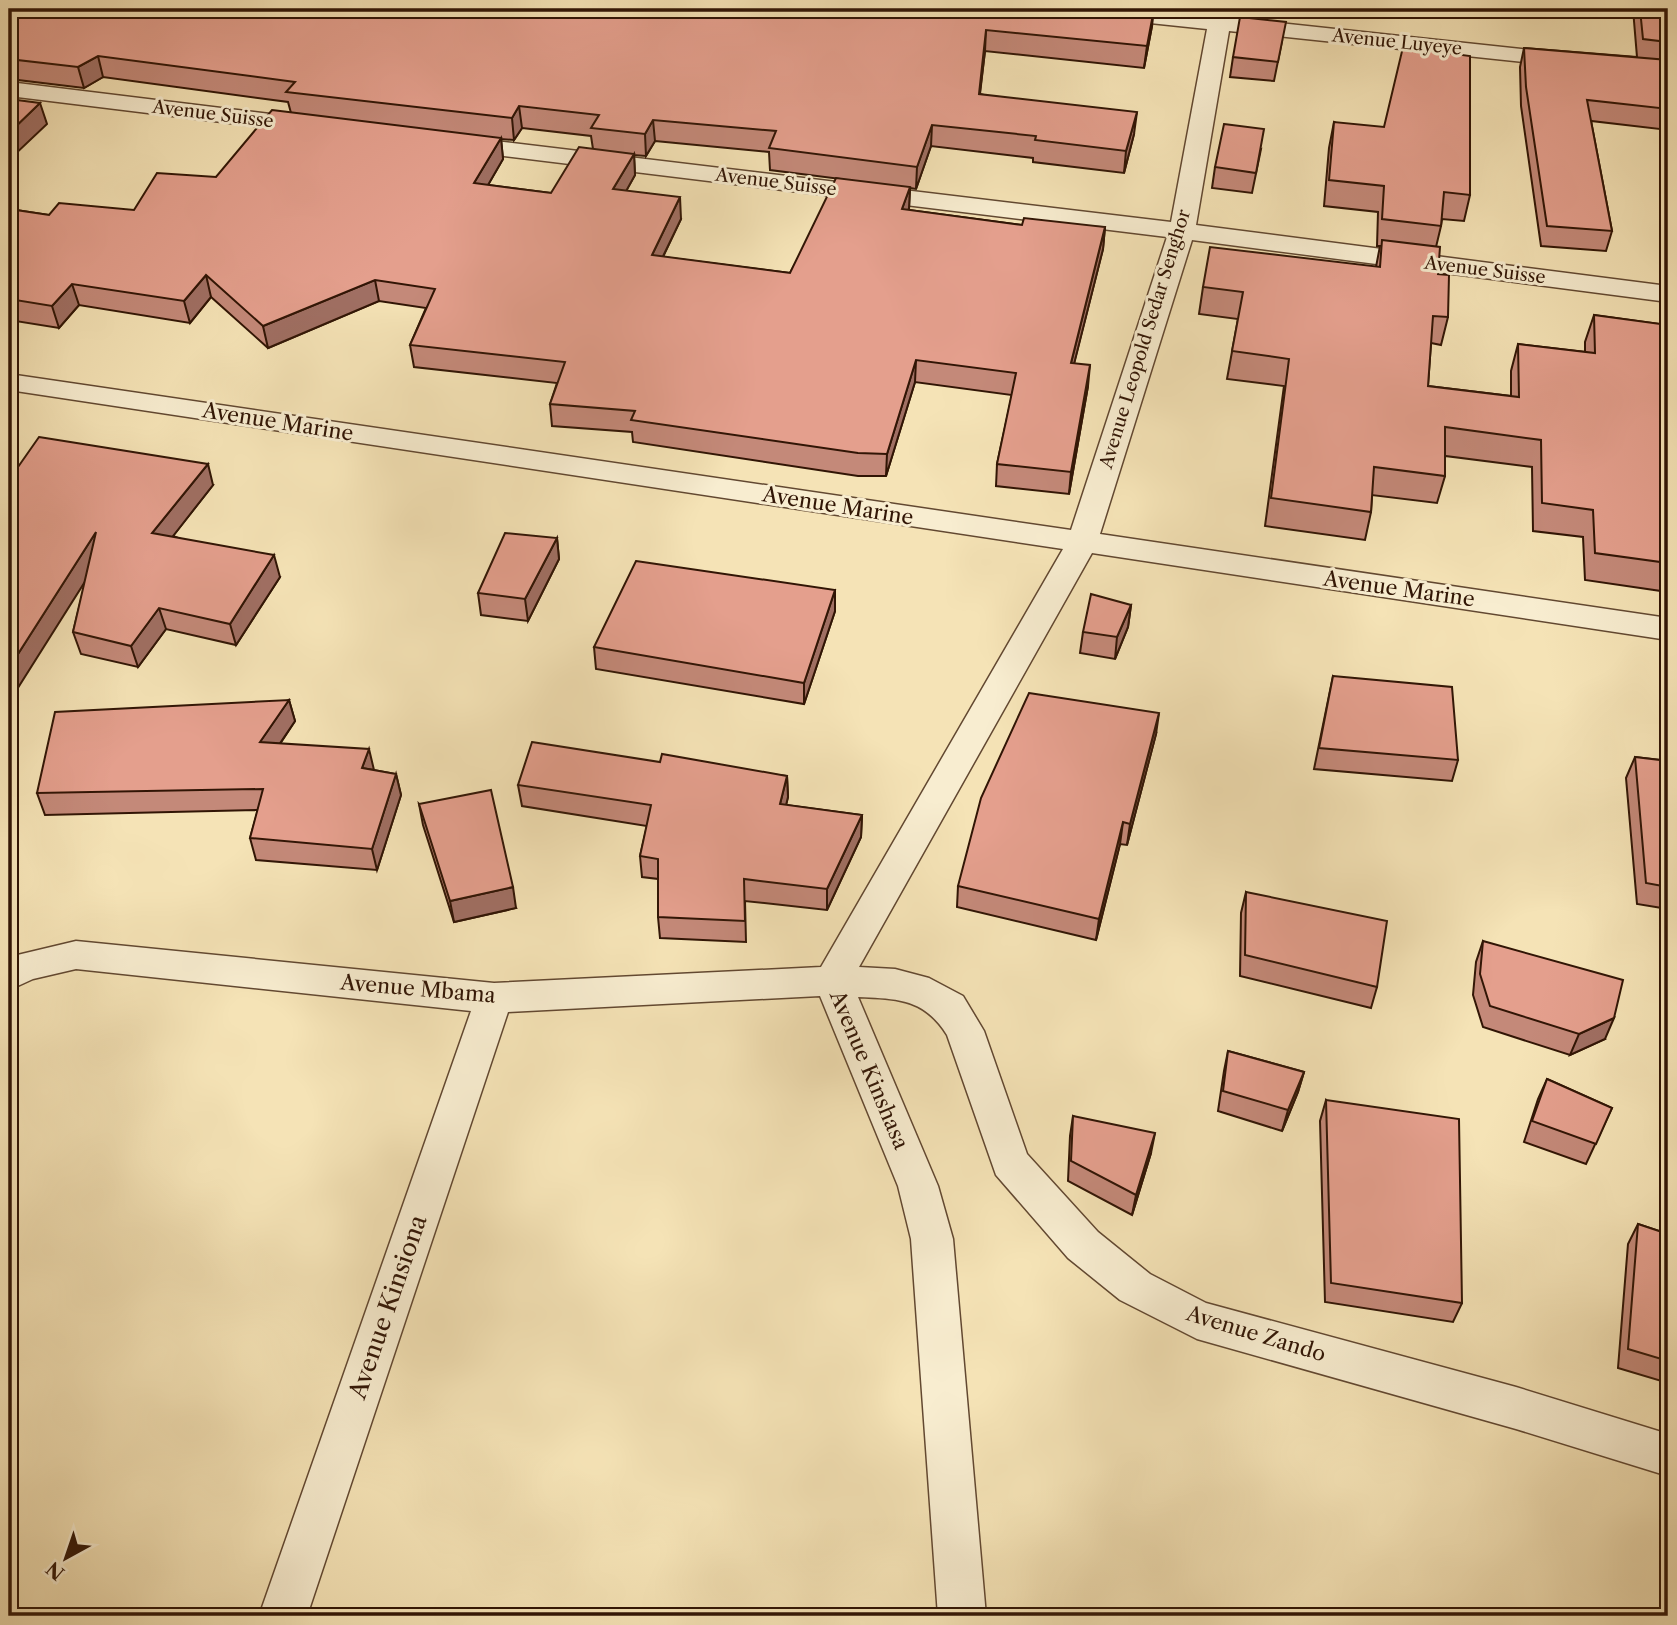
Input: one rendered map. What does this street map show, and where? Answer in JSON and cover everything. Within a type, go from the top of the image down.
[{"type":"street","name":"Avenue Luyeye","points":[[1083,9],[1220,16],[1586,62]]},
{"type":"street","name":"Avenue Leopold Sedar Senghor","points":[[1082,543],[1182,231],[1220,16]]},
{"type":"street","name":"Avenue Suisse","points":[[9,89],[340,129]]},
{"type":"street","name":"Avenue Suisse","points":[[437,141],[1182,231],[1668,294]]},
{"type":"street","name":"Avenue Marine","points":[[9,382],[1668,629]]},
{"type":"street","name":"Avenue Kinshasa","points":[[962,1616],[932,1239],[918,1186],[832,981],[1082,543]]},
{"type":"street","name":"Avenue Mbama","points":[[9,975],[23,967],[76,955],[494,998],[832,981]]},
{"type":"street","name":"Avenue Zando","points":[[832,981],[895,984],[929,993],[950,1007],[965,1031],[1010,1163],[1083,1245],[1135,1287],[1197,1321],[1516,1408],[1668,1455]]},
{"type":"street","name":"Avenue Kinsiona","points":[[283,1616],[494,998]]},
{"type":"building","points":[[9,9],[1154,9],[1147,46],[986,30],[979,94],[1137,112],[1126,151],[1035,140],[1036,136],[932,125],[917,167],[769,148],[776,131],[653,120],[645,134],[591,128],[599,115],[519,106],[512,118],[286,92],[295,82],[98,56],[78,67],[9,59]]},
{"type":"building","points":[[1640,9],[1668,9],[1668,42],[1643,39]]},
{"type":"building","points":[[1240,17],[1286,22],[1278,62],[1233,57]]},
{"type":"building","points":[[1403,47],[1470,56],[1470,195],[1444,192],[1441,226],[1382,219],[1384,186],[1329,180],[1334,122],[1384,127]]},
{"type":"building","points":[[1524,48],[1668,60],[1668,109],[1587,100],[1612,231],[1547,226],[1526,87]]},
{"type":"building","points":[[9,99],[40,103],[9,133]]},
{"type":"building","points":[[272,110],[501,138],[474,183],[551,193],[579,147],[634,154],[613,189],[680,197],[652,255],[790,273],[836,178],[910,187],[902,209],[1022,225],[1024,218],[1105,227],[1071,363],[1090,365],[1071,472],[997,464],[1016,373],[916,360],[887,454],[858,453],[631,420],[635,411],[550,404],[565,362],[410,345],[435,289],[375,280],[263,326],[206,275],[184,301],[72,284],[52,306],[9,299],[9,209],[49,215],[59,203],[134,210],[157,173],[216,177]]},
{"type":"building","points":[[1224,124],[1264,129],[1256,173],[1215,167]]},
{"type":"building","points":[[1382,240],[1440,247],[1438,274],[1449,275],[1448,317],[1433,316],[1428,386],[1519,397],[1518,344],[1595,353],[1594,315],[1668,325],[1668,563],[1595,553],[1593,510],[1542,503],[1541,440],[1445,427],[1445,476],[1374,467],[1371,512],[1271,498],[1289,359],[1232,351],[1243,292],[1203,287],[1210,247],[1380,267]]},
{"type":"building","points":[[39,437],[208,464],[152,533],[274,555],[230,624],[159,608],[131,646],[73,632],[96,532],[9,668],[9,466],[18,467]]},
{"type":"building","points":[[505,533],[557,538],[525,599],[478,593]]},
{"type":"building","points":[[636,561],[835,590],[804,683],[594,647]]},
{"type":"building","points":[[1091,594],[1131,605],[1117,637],[1083,632]]},
{"type":"building","points":[[1333,676],[1452,687],[1458,760],[1319,748]]},
{"type":"building","points":[[1029,693],[1159,713],[1130,824],[1123,822],[1099,919],[958,886],[981,798]]},
{"type":"building","points":[[289,700],[260,742],[369,749],[362,768],[396,774],[372,849],[250,838],[263,789],[37,793],[55,712]]},
{"type":"building","points":[[532,742],[660,762],[662,754],[787,776],[780,804],[862,815],[827,889],[744,879],[745,921],[658,917],[658,859],[640,856],[651,805],[518,785]]},
{"type":"building","points":[[1635,757],[1668,761],[1668,887],[1646,883]]},
{"type":"building","points":[[491,790],[513,887],[450,901],[419,804]]},
{"type":"building","points":[[1246,892],[1387,921],[1377,987],[1245,955]]},
{"type":"building","points":[[1483,941],[1623,980],[1614,1018],[1579,1034],[1490,1006],[1480,974]]},
{"type":"building","points":[[1228,1051],[1304,1072],[1288,1110],[1223,1091]]},
{"type":"building","points":[[1547,1079],[1612,1108],[1596,1144],[1532,1121]]},
{"type":"building","points":[[1326,1100],[1459,1119],[1462,1303],[1331,1283]]},
{"type":"building","points":[[1073,1116],[1155,1133],[1136,1195],[1071,1161]]},
{"type":"building","points":[[1638,1224],[1668,1234],[1668,1361],[1628,1349]]}]
